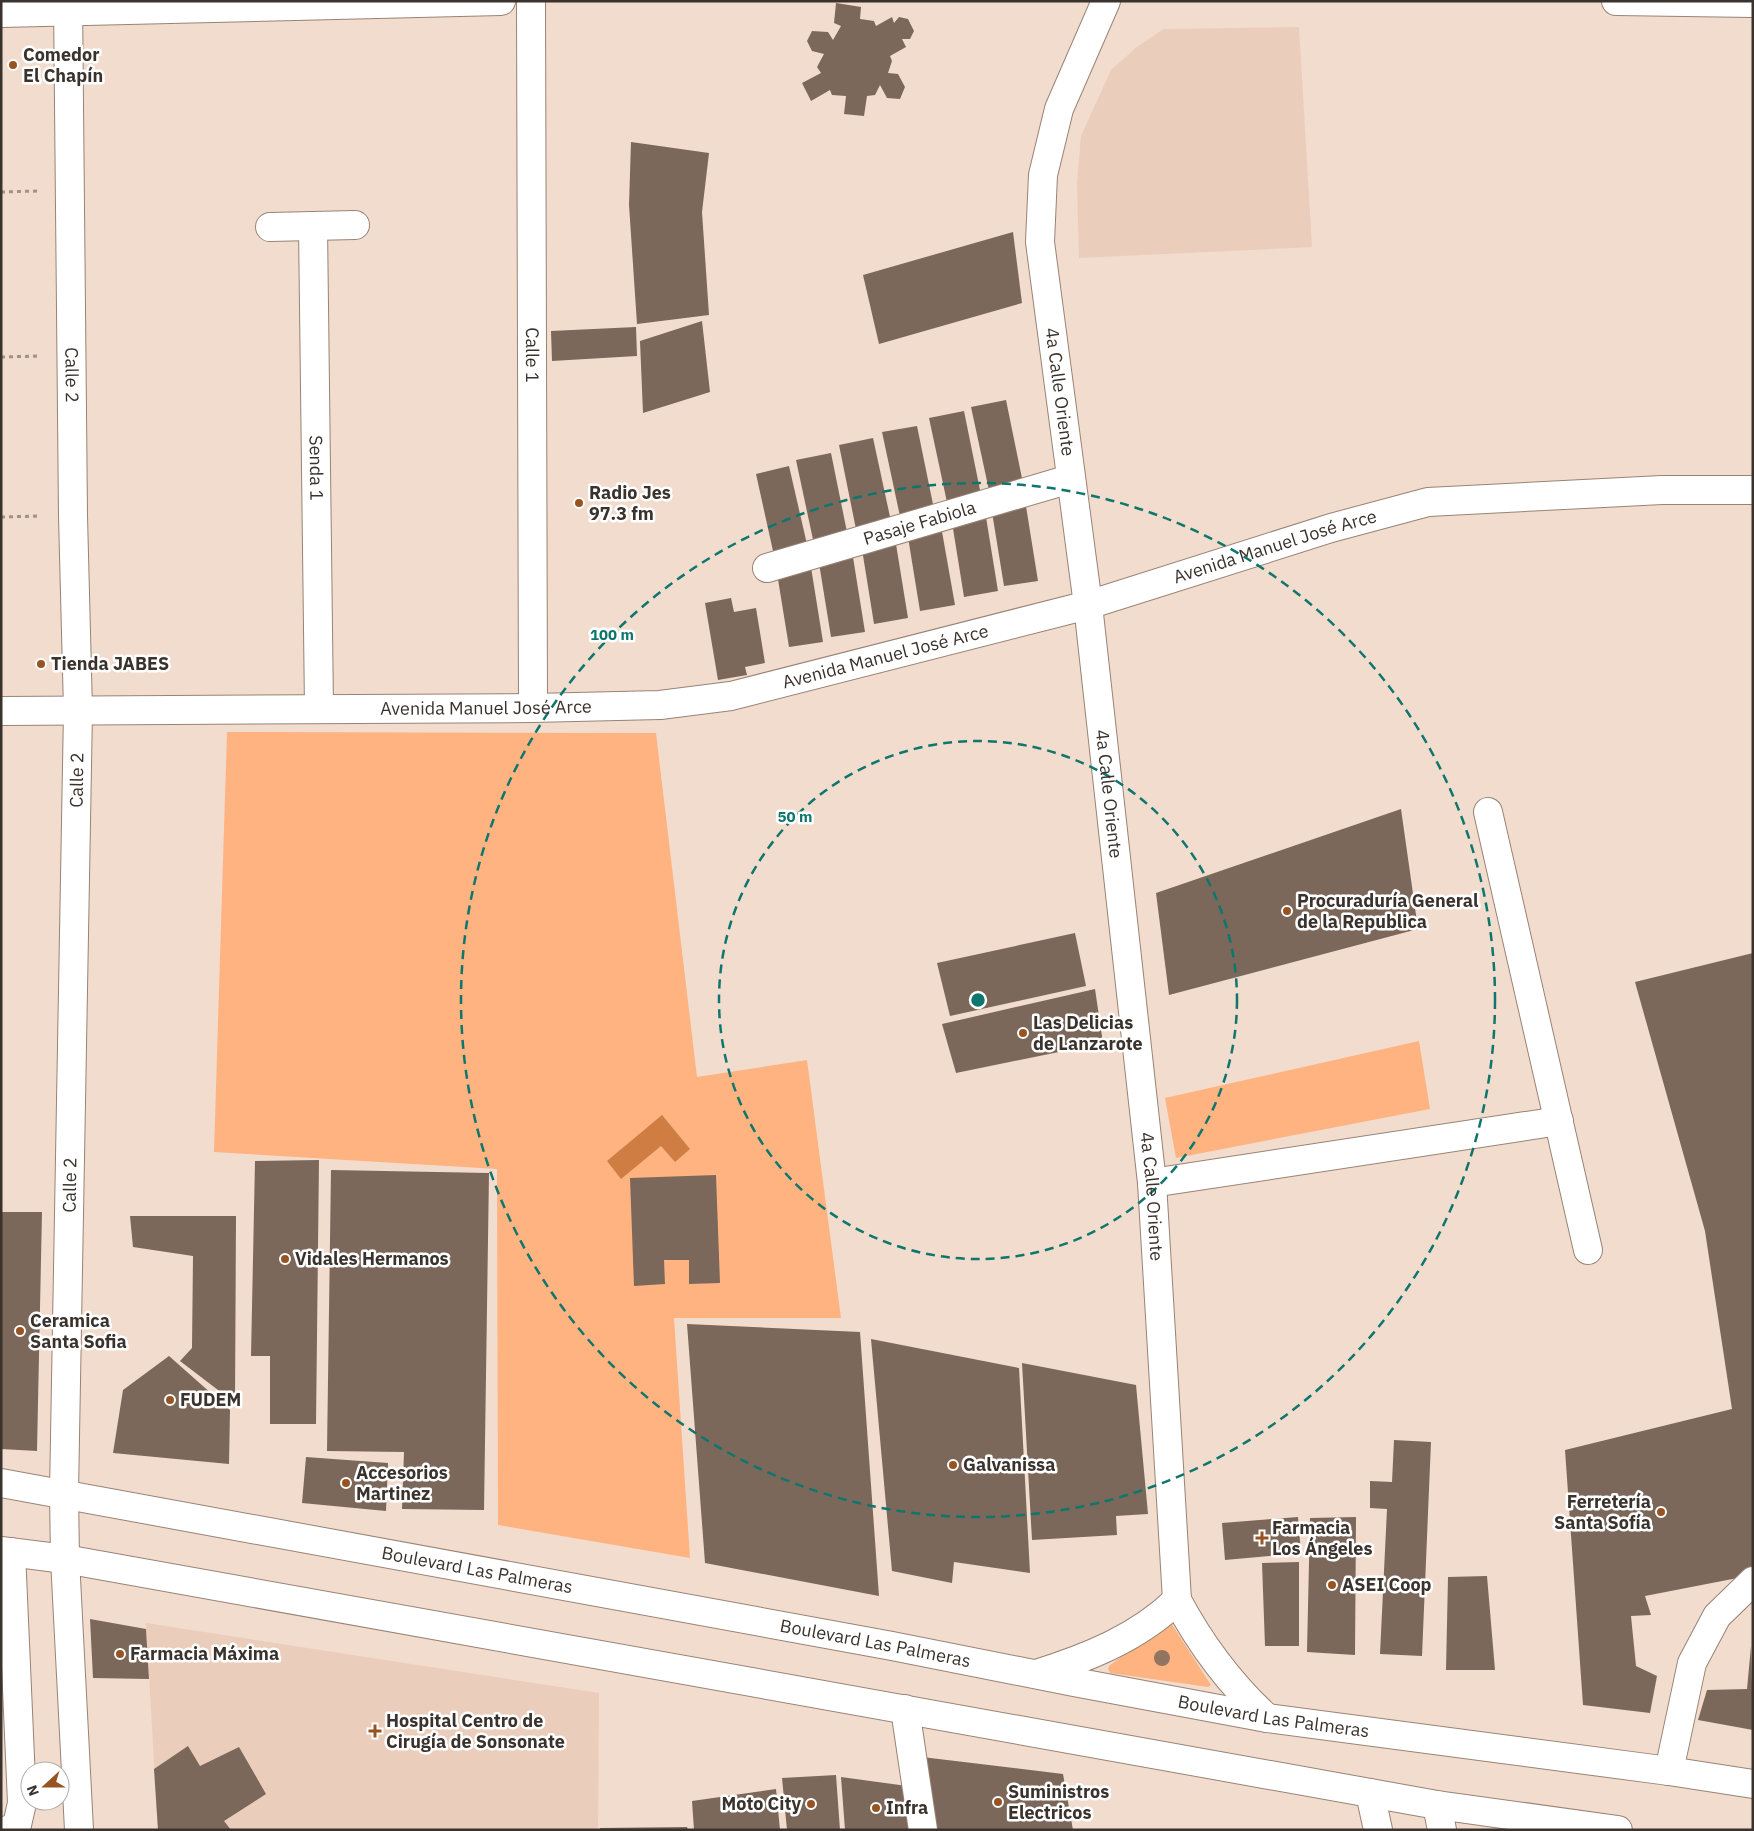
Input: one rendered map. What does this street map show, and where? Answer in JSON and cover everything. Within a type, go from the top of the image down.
[{"type":"street","points":[[1,13],[68,6],[501,1]]},
{"type":"street","name":"Calle 1","points":[[531,1],[533,708]]},
{"type":"street","name":"4a Calle Oriente","points":[[1106,1],[1059,109],[1043,175],[1040,242],[1088,605],[1152,1183],[1177,1600]]},
{"type":"street","points":[[1616,1],[1753,3]]},
{"type":"street","name":"Calle 2","points":[[68,6],[73,516],[78,710],[64,1493],[65,1559],[79,1830]]},
{"type":"street","points":[[270,227],[355,225]]},
{"type":"street","name":"Senda 1","points":[[313,226],[319,709]]},
{"type":"street","name":"Pasaje Fabiola","points":[[767,568],[1070,479]]},
{"type":"street","name":"Avenida Manuel José Arce","points":[[1,711],[533,708],[660,705],[731,696],[1088,605],[1331,528],[1428,502],[1662,490],[1753,490]]},
{"type":"street","points":[[1488,812],[1588,1250]]},
{"type":"street","points":[[1152,1183],[1559,1121]]},
{"type":"street","name":"Boulevard Las Palmeras","points":[[1,1482],[882,1644],[1267,1718],[1669,1770],[1753,1784]]},
{"type":"street","points":[[8,1830],[17,1825],[22,1803],[6,1552],[65,1559],[1370,1792],[1440,1817],[1618,1830]]},
{"type":"street","points":[[1669,1770],[1692,1663],[1717,1616],[1753,1581]]},
{"type":"street","points":[[1036,1674],[1109,1648],[1159,1615],[1177,1600],[1192,1629],[1215,1664],[1240,1694],[1267,1718]]},
{"type":"street","points":[[905,1708],[923,1830]]},
{"type":"street","points":[[1370,1792],[1378,1830]]},
{"type":"path","points":[[1,357],[72,355]]},
{"type":"path","points":[[1,517],[73,516]]},
{"type":"shaded area","points":[[1299,27],[1312,247],[1079,258],[1077,183],[1081,136],[1111,70],[1138,46],[1164,29]]},
{"type":"shaded area","points":[[227,732],[656,733],[697,1077],[807,1060],[841,1318],[674,1318],[690,1558],[498,1525],[497,1169],[214,1152]]},
{"type":"shaded area","points":[[1419,1041],[1430,1109],[1176,1158],[1165,1098]]},
{"type":"shaded area","points":[[662,1115],[690,1149],[675,1162],[661,1146],[621,1179],[607,1161]]},
{"type":"shaded area","name":"Hospital Centro de Cirugía de Sonsonate","points":[[146,1623],[599,1693],[598,1830],[158,1830]]},
{"type":"shaded area","points":[[1171,1623],[1211,1685],[1208,1687],[1110,1673],[1109,1666],[1164,1625]]},
{"type":"building","points":[[836,3],[861,7],[860,19],[874,21],[876,26],[892,17],[894,23],[899,17],[908,19],[914,31],[910,39],[902,39],[906,47],[890,56],[892,61],[888,73],[898,74],[905,87],[900,99],[887,98],[880,85],[875,95],[867,96],[864,116],[844,114],[846,96],[832,95],[830,90],[811,101],[802,83],[821,73],[817,67],[824,54],[812,51],[807,41],[812,31],[828,32],[833,40],[841,26],[834,23]]},
{"type":"building","points":[[631,142],[709,153],[702,212],[709,315],[637,324],[629,205]]},
{"type":"building","points":[[1013,232],[1022,303],[879,344],[863,275]]},
{"type":"building","points":[[702,321],[710,392],[643,413],[640,341]]},
{"type":"building","points":[[636,327],[637,356],[552,361],[551,331]]},
{"type":"building","points":[[1006,400],[1024,488],[990,495],[971,407]]},
{"type":"building","points":[[964,411],[982,500],[948,507],[929,418]]},
{"type":"building","points":[[917,426],[935,514],[901,521],[882,432]]},
{"type":"building","points":[[873,438],[892,526],[857,534],[839,445]]},
{"type":"building","points":[[831,453],[849,542],[815,549],[796,460]]},
{"type":"building","points":[[789,466],[809,553],[775,560],[756,474]]},
{"type":"building","points":[[1025,500],[1038,581],[1004,586],[991,506]]},
{"type":"building","points":[[985,511],[998,591],[964,597],[951,516]]},
{"type":"building","points":[[941,526],[955,605],[920,611],[907,531]]},
{"type":"building","points":[[895,538],[908,618],[874,624],[861,543]]},
{"type":"building","points":[[852,551],[865,632],[831,637],[818,557]]},
{"type":"building","points":[[810,561],[823,642],[789,647],[776,567]]},
{"type":"building","points":[[731,598],[734,612],[756,608],[765,663],[745,667],[747,675],[718,680],[705,603]]},
{"type":"building","name":"Procuraduría General de la Republica","points":[[1401,809],[1418,929],[1169,995],[1156,893]]},
{"type":"building","points":[[1075,933],[1086,986],[950,1016],[937,963]]},
{"type":"building","points":[[1753,953],[1753,1575],[1645,1596],[1651,1615],[1631,1616],[1636,1666],[1657,1676],[1650,1713],[1583,1705],[1565,1450],[1732,1409],[1705,1231],[1635,982]]},
{"type":"building","name":"Las Delicias de Lanzarote","points":[[1095,989],[1103,1043],[956,1073],[942,1024]]},
{"type":"building","name":"Vidales Hermanos","points":[[319,1160],[316,1424],[270,1424],[270,1356],[251,1356],[255,1161]]},
{"type":"building","points":[[331,1170],[489,1173],[484,1510],[402,1509],[404,1452],[327,1451]]},
{"type":"building","points":[[716,1175],[720,1283],[689,1284],[689,1260],[664,1260],[665,1284],[634,1286],[630,1178]]},
{"type":"building","name":"Ceramica Santa Sofia","points":[[1,1212],[42,1212],[37,1451],[1,1449]]},
{"type":"building","points":[[130,1216],[236,1216],[235,1403],[180,1361],[192,1348],[193,1256],[133,1247]]},
{"type":"building","points":[[687,1324],[860,1332],[879,1596],[705,1563]]},
{"type":"building","name":"Galvanissa","points":[[871,1339],[1019,1368],[1030,1573],[954,1562],[952,1583],[892,1571]]},
{"type":"building","name":"FUDEM","points":[[169,1356],[230,1410],[229,1464],[113,1453],[123,1390]]},
{"type":"building","points":[[1022,1363],[1136,1385],[1148,1514],[1116,1516],[1117,1535],[1032,1540]]},
{"type":"building","points":[[1394,1440],[1431,1442],[1422,1656],[1380,1654],[1387,1509],[1370,1508],[1370,1481],[1392,1482]]},
{"type":"building","name":"Accesorios Martinez","points":[[306,1457],[388,1463],[386,1511],[302,1503]]},
{"type":"building","name":"Farmacia Los Ángeles","points":[[1298,1517],[1301,1553],[1225,1560],[1222,1523]]},
{"type":"building","name":"ASEI Coop","points":[[1356,1517],[1355,1655],[1307,1652],[1310,1518]]},
{"type":"building","points":[[1299,1562],[1299,1646],[1265,1646],[1262,1563]]},
{"type":"building","points":[[1487,1576],[1495,1670],[1446,1670],[1448,1577]]},
{"type":"building","name":"Farmacia Máxima","points":[[90,1619],[146,1629],[149,1679],[93,1678]]},
{"type":"building","points":[[1751,1646],[1753,1730],[1698,1720],[1707,1690],[1747,1689]]},
{"type":"building","points":[[188,1746],[200,1766],[239,1747],[266,1794],[224,1821],[231,1830],[158,1830],[154,1769]]},
{"type":"building","name":"Suministros Electricos","points":[[922,1757],[1063,1774],[1073,1830],[931,1830]]},
{"type":"building","name":"Moto City","points":[[836,1775],[840,1830],[787,1830],[782,1778]]},
{"type":"building","name":"Infra","points":[[841,1777],[907,1786],[911,1830],[845,1830]]},
{"type":"building","points":[[776,1789],[780,1830],[694,1830],[692,1801]]},
{"type":"building","points":[[687,1827],[688,1830],[600,1830],[600,1828]]},
{"type":"place","name":"Comedor El Chapín","points":[[13,65]]},
{"type":"place","name":"Radio Jes 97.3 fm","points":[[579,503]]},
{"type":"place","name":"Tienda JABES","points":[[41,664]]},
{"type":"place","name":"Procuraduría General de la Republica","points":[[1287,911]]},
{"type":"place","name":"Las Delicias de Lanzarote","points":[[1023,1033]]},
{"type":"place","name":"Vidales Hermanos","points":[[285,1259]]},
{"type":"place","name":"Ceramica Santa Sofia","points":[[20,1331]]},
{"type":"place","name":"FUDEM","points":[[170,1400]]},
{"type":"place","name":"Galvanissa","points":[[953,1465]]},
{"type":"place","name":"Accesorios Martinez","points":[[346,1483]]},
{"type":"place","name":"Ferretería Santa Sofía","points":[[1661,1512]]},
{"type":"place","name":"Farmacia Los Ángeles","points":[[1262,1538]]},
{"type":"place","name":"ASEI Coop","points":[[1332,1585]]},
{"type":"place","name":"Farmacia Máxima","points":[[120,1654]]},
{"type":"place","name":"Hospital Centro de Cirugía de Sonsonate","points":[[375,1731]]},
{"type":"place","name":"Suministros Electricos","points":[[998,1802]]},
{"type":"place","name":"Moto City","points":[[811,1804]]},
{"type":"place","name":"Infra","points":[[876,1808]]}]
